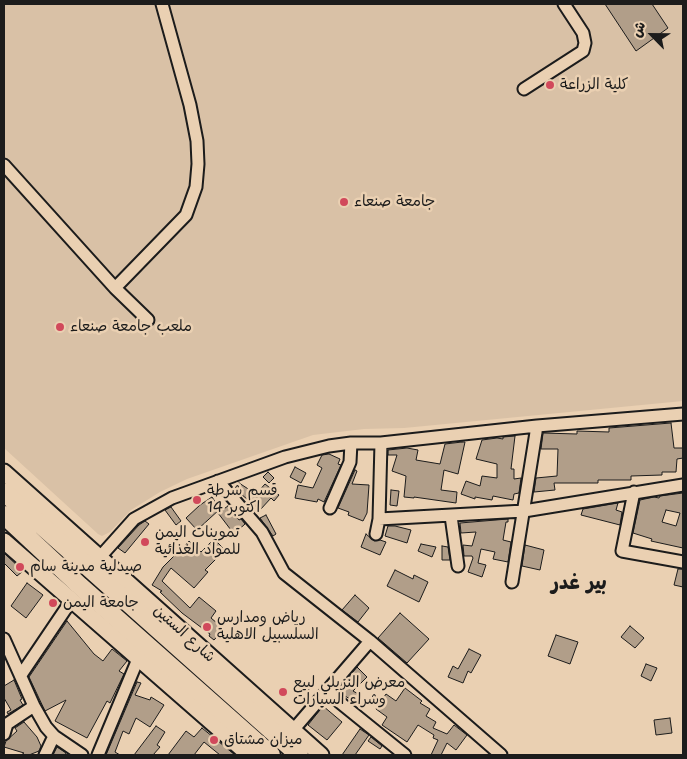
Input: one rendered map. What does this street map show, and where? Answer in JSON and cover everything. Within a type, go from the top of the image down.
[{"type":"highway","name":"شارع الستين","points":[[4,492],[105,569],[288,736],[299,755]]},
{"type":"highway","points":[[4,515],[75,593],[261,754]]},
{"type":"main road","name":"شارع الستين","points":[[4,472],[105,569]]},
{"type":"main road","points":[[4,541],[75,593],[138,659],[261,754]]},
{"type":"main road","name":"شارع الستين","points":[[288,736],[321,755]]},
{"type":"street","points":[[116,288],[186,215],[196,187],[197,141],[190,105],[162,4]]},
{"type":"street","points":[[524,89],[582,51],[585,43],[583,33],[564,4]]},
{"type":"street","points":[[4,165],[116,288],[148,320]]},
{"type":"street","points":[[105,569],[134,519],[172,498],[285,457],[329,446],[351,443],[381,443],[537,426],[683,414]]},
{"type":"street","points":[[512,582],[537,426]]},
{"type":"street","points":[[330,508],[350,462],[351,443]]},
{"type":"street","points":[[376,534],[381,443]]},
{"type":"street","points":[[218,482],[262,532],[284,573],[370,641],[501,755]]},
{"type":"street","points":[[378,520],[524,511],[683,485]]},
{"type":"street","points":[[634,492],[622,551],[683,562]]},
{"type":"street","points":[[451,516],[458,566]]},
{"type":"street","points":[[20,675],[75,593]]},
{"type":"street","points":[[4,640],[34,706],[46,727],[54,736],[82,755]]},
{"type":"street","points":[[288,736],[370,641]]},
{"type":"street","points":[[98,755],[138,659]]},
{"type":"street","points":[[327,692],[405,755]]},
{"type":"street","points":[[4,734],[7,724],[34,706]]},
{"type":"street","points":[[45,755],[54,736]]},
{"type":"shaded area","name":"جامعة صنعاء","points":[[4,4],[683,4],[683,401],[313,435],[187,479],[160,492],[131,510],[110,532],[102,536],[98,534],[4,448]]},
{"type":"building","points":[[605,4],[652,4],[668,28],[636,51]]},
{"type":"building","points":[[671,423],[674,448],[683,448],[683,458],[677,459],[676,472],[662,472],[662,475],[631,476],[631,480],[598,480],[598,483],[554,483],[555,490],[534,492],[536,478],[557,476],[558,449],[541,449],[543,433],[577,434],[577,431],[609,432],[609,428]]},
{"type":"building","points":[[515,436],[511,469],[514,469],[514,479],[521,478],[519,493],[514,494],[513,500],[493,496],[492,500],[475,497],[475,499],[461,494],[466,481],[480,486],[482,476],[497,478],[497,464],[476,459],[482,440],[503,439],[503,437]]},
{"type":"building","points":[[465,442],[458,474],[444,470],[441,490],[457,492],[456,503],[404,497],[406,476],[392,471],[397,455],[388,455],[388,450],[407,448],[418,450],[416,460],[440,464],[445,444]]},
{"type":"building","points":[[329,454],[340,459],[338,464],[341,465],[324,502],[318,499],[317,502],[295,498],[298,485],[313,488],[322,468],[317,465],[322,455]]},
{"type":"building","points":[[295,467],[306,473],[301,483],[290,477]]},
{"type":"building","points":[[355,470],[357,471],[352,484],[369,485],[367,513],[363,521],[348,515],[349,512],[338,508]]},
{"type":"building","points":[[268,472],[274,478],[269,483],[263,477]]},
{"type":"building","points":[[239,483],[256,494],[265,484],[279,495],[274,501],[271,498],[260,510],[235,489]]},
{"type":"building","points":[[391,490],[399,491],[397,506],[390,505]]},
{"type":"building","points":[[683,493],[683,548],[651,541],[652,539],[633,533],[640,500],[654,497],[659,498],[660,496]],"holes":[[[666,510],[680,513],[676,526],[662,522]]]},
{"type":"building","points":[[212,497],[220,509],[197,530],[186,518]]},
{"type":"building","points":[[618,503],[616,510],[622,512],[620,525],[581,515],[583,509]]},
{"type":"building","points":[[228,506],[239,520],[241,519],[245,524],[234,534],[218,513]]},
{"type":"building","points":[[171,507],[181,521],[176,525],[165,510]]},
{"type":"building","points":[[266,515],[276,534],[273,536],[260,518]]},
{"type":"building","points":[[508,519],[503,540],[511,542],[508,562],[493,559],[495,552],[481,549],[478,563],[486,565],[482,577],[468,572],[473,558],[472,556],[464,556],[463,545],[472,546],[476,532],[461,533],[460,523]]},
{"type":"building","points":[[145,521],[149,524],[125,553],[118,548],[139,525]]},
{"type":"building","points":[[388,526],[411,530],[407,543],[385,536]]},
{"type":"building","points":[[366,534],[374,541],[386,542],[380,555],[361,547]]},
{"type":"building","points":[[214,539],[225,550],[205,570],[208,572],[194,588],[171,568],[162,581],[190,608],[199,597],[216,611],[211,618],[224,629],[214,640],[209,636],[210,634],[182,613],[160,592],[162,591],[152,585],[163,567],[189,541],[201,552]]},
{"type":"building","points":[[421,544],[436,547],[432,557],[418,551]]},
{"type":"building","points":[[525,545],[544,550],[540,570],[522,566]]},
{"type":"building","points":[[442,546],[448,547],[450,560],[442,560]]},
{"type":"building","points":[[4,553],[23,571],[17,576],[4,563]]},
{"type":"building","points":[[678,569],[683,569],[683,587],[674,585]]},
{"type":"building","points":[[395,570],[413,579],[414,575],[428,582],[419,602],[387,586]]},
{"type":"building","points":[[27,583],[43,595],[26,618],[11,606]]},
{"type":"building","points":[[355,595],[369,608],[358,622],[342,610]]},
{"type":"building","points":[[400,613],[429,639],[407,663],[378,638]]},
{"type":"building","points":[[67,621],[94,654],[103,661],[112,649],[127,661],[119,671],[124,674],[110,703],[107,701],[87,738],[55,721],[66,700],[45,711],[29,677]]},
{"type":"building","points":[[630,626],[644,638],[635,648],[621,637]]},
{"type":"building","points":[[556,635],[578,642],[570,664],[548,656]]},
{"type":"building","points":[[469,649],[481,655],[471,673],[468,671],[463,683],[448,677],[453,666],[458,669]]},
{"type":"building","points":[[646,664],[657,668],[651,681],[641,676]]},
{"type":"building","points":[[357,667],[367,677],[353,691],[360,695],[355,702],[340,693],[344,686],[342,685]]},
{"type":"building","points":[[14,680],[23,705],[8,714],[7,712],[11,710],[4,698],[4,686]]},
{"type":"building","points":[[137,682],[141,683],[135,695],[150,700],[151,697],[164,705],[150,727],[136,718],[129,734],[123,731],[115,752],[120,755],[106,755]]},
{"type":"building","points":[[405,688],[422,701],[420,703],[430,709],[426,716],[436,722],[433,728],[447,734],[454,725],[467,735],[456,750],[447,743],[441,755],[431,755],[438,740],[433,738],[434,735],[418,725],[407,742],[382,725],[387,717],[376,709],[386,694],[396,701]]},
{"type":"building","points":[[323,706],[342,722],[327,740],[308,725]]},
{"type":"building","points":[[670,718],[672,733],[656,735],[654,720]]},
{"type":"building","points":[[24,722],[37,737],[41,746],[39,751],[29,755],[21,755],[24,753],[4,747],[6,741],[17,731],[15,728]]},
{"type":"building","points":[[156,726],[165,732],[157,745],[160,747],[153,755],[134,755]]},
{"type":"building","points":[[202,728],[235,755],[220,755],[204,742],[194,755],[168,755],[186,731],[194,737]]},
{"type":"building","points":[[360,729],[369,735],[355,755],[342,755]]},
{"type":"building","points":[[371,737],[382,746],[380,749],[368,741]]},
{"type":"building","points":[[57,747],[66,753],[65,755],[53,755]]},
{"type":"place","name":"كلية الزراعة","points":[[550,85]]},
{"type":"place","name":"جامعة صنعاء","points":[[344,202]]},
{"type":"place","name":"ملعب جامعة صنعاء","points":[[60,327]]},
{"type":"place","name":"قسم شرطة 14 اكتوبر","points":[[197,500]]},
{"type":"place","name":"تموينات اليمن للمواد الغذائية","points":[[145,542]]},
{"type":"place","name":"صيدلية مدينة سام","points":[[20,567]]},
{"type":"place","name":"جامعة اليمن","points":[[53,603]]},
{"type":"place","name":"رياض ومدارس السلسبيل الاهلية","points":[[207,627]]},
{"type":"place","name":"معرض النزيلي لبيع وشراء السيارات","points":[[283,692]]},
{"type":"place","name":"ميزان مشتاق","points":[[214,740]]},
{"type":"district","name":"بير غدر","points":[[579,584]]}]
